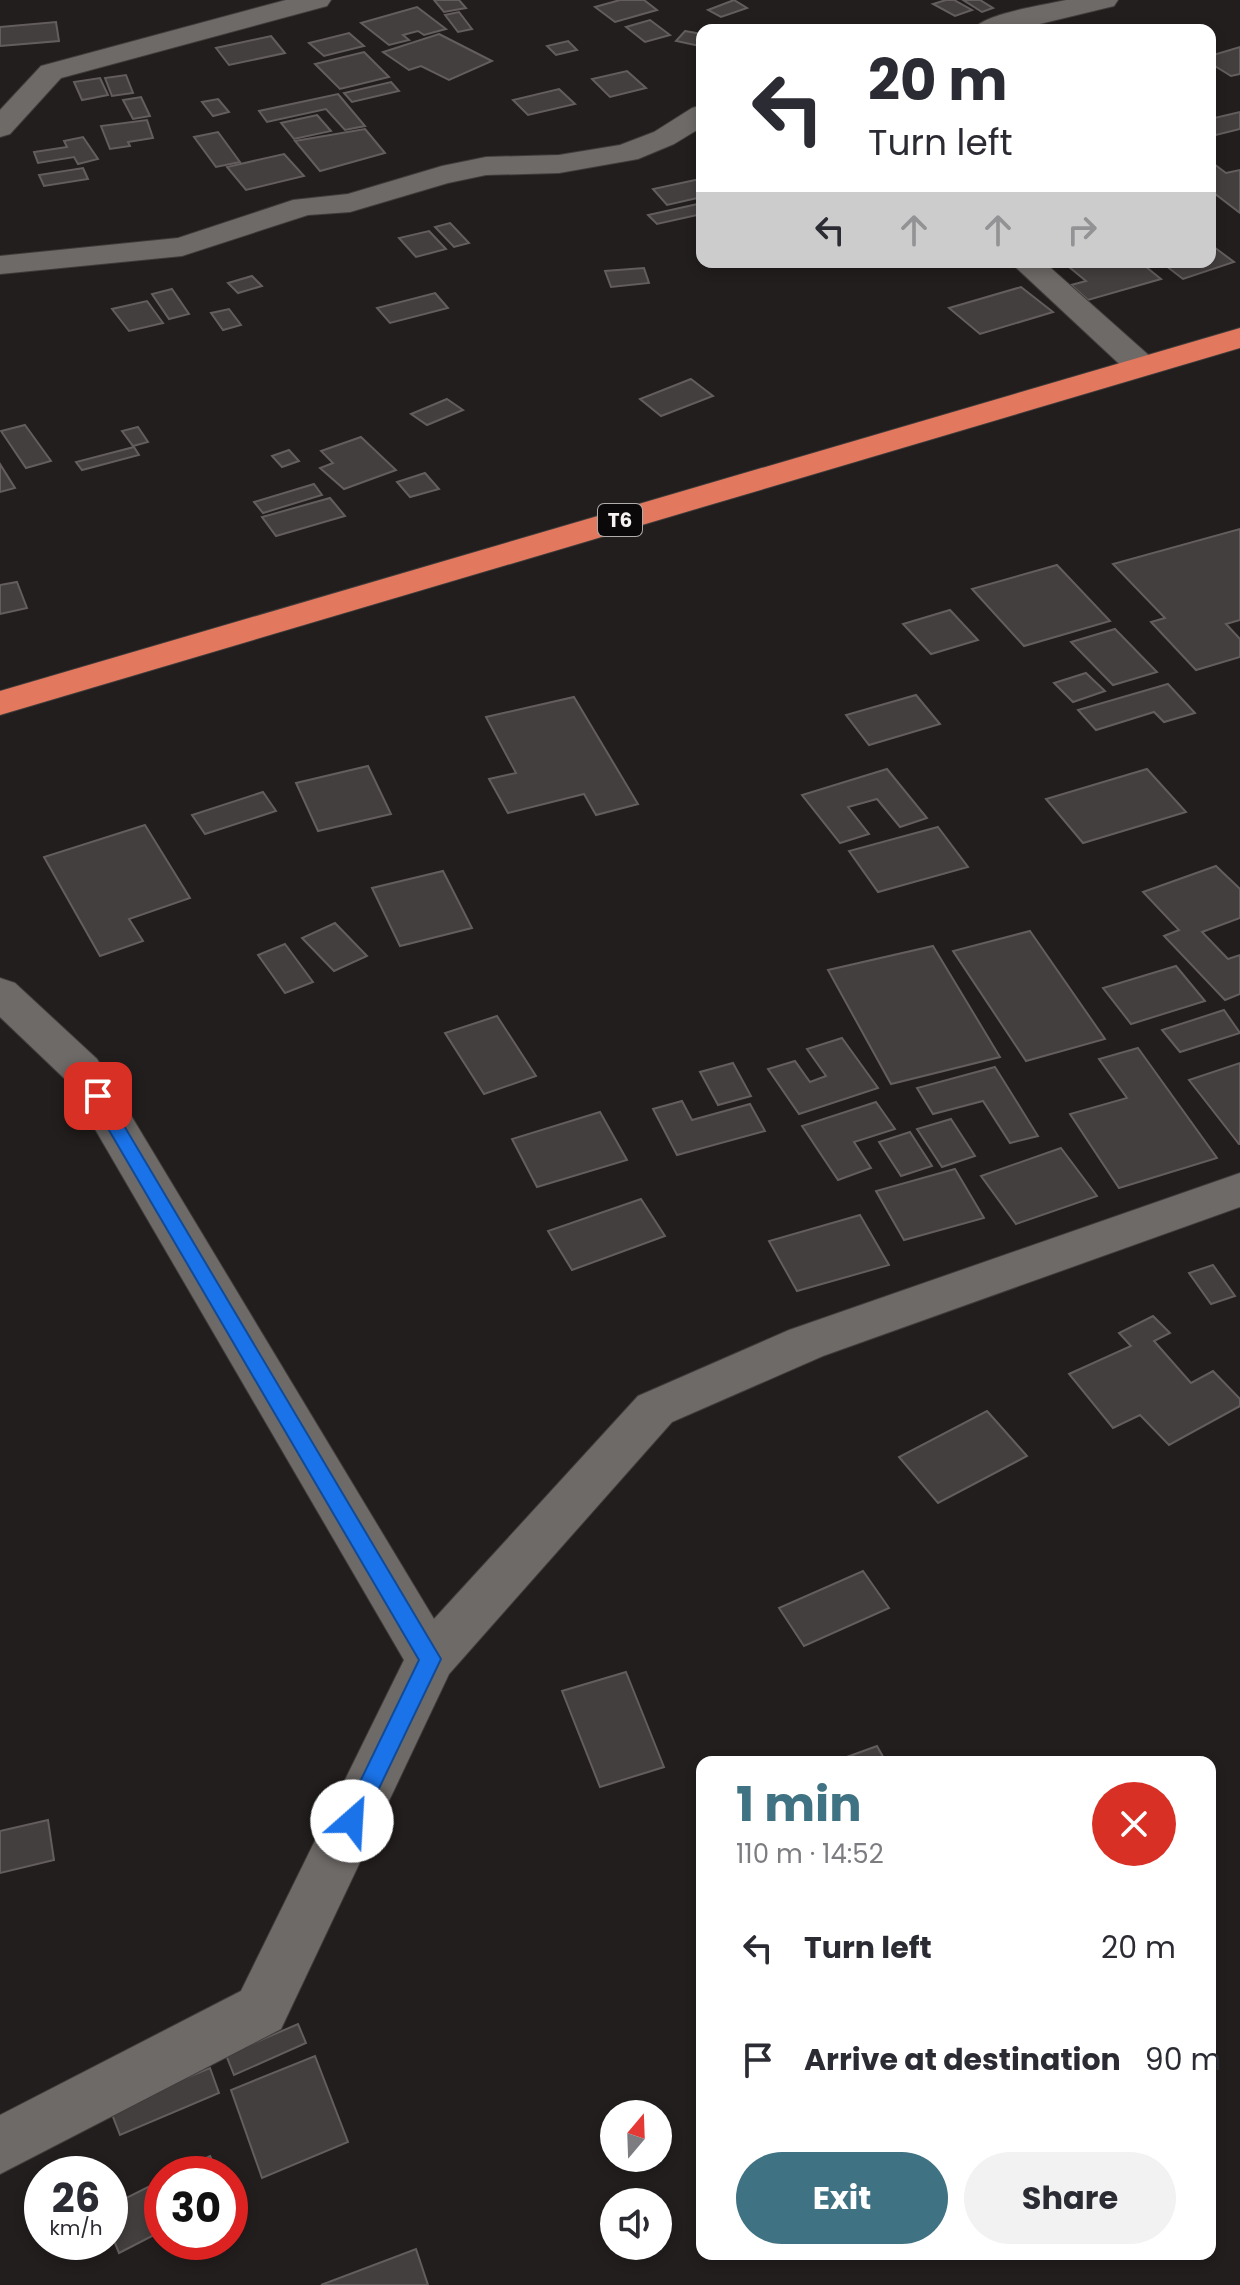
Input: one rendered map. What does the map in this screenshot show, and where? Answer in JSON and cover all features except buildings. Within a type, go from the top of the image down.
[{"type":"highway","name":"T6","points":[[0,703],[1240,338]]},
{"type":"street","points":[[0,128],[51,72],[317,0]]},
{"type":"street","points":[[1005,24],[1104,0]]},
{"type":"street","points":[[0,265],[182,247],[304,206],[350,203],[442,175],[486,166],[559,164],[627,153],[664,138],[696,118]]},
{"type":"street","points":[[1033,268],[1141,366]]},
{"type":"street","points":[[0,993],[82,1070],[430,1659]]},
{"type":"street","points":[[0,2146],[261,2010],[430,1659],[655,1409],[806,1343],[1240,1190]]},
{"type":"route","points":[[98,1096],[430,1659],[352,1821]]}]
